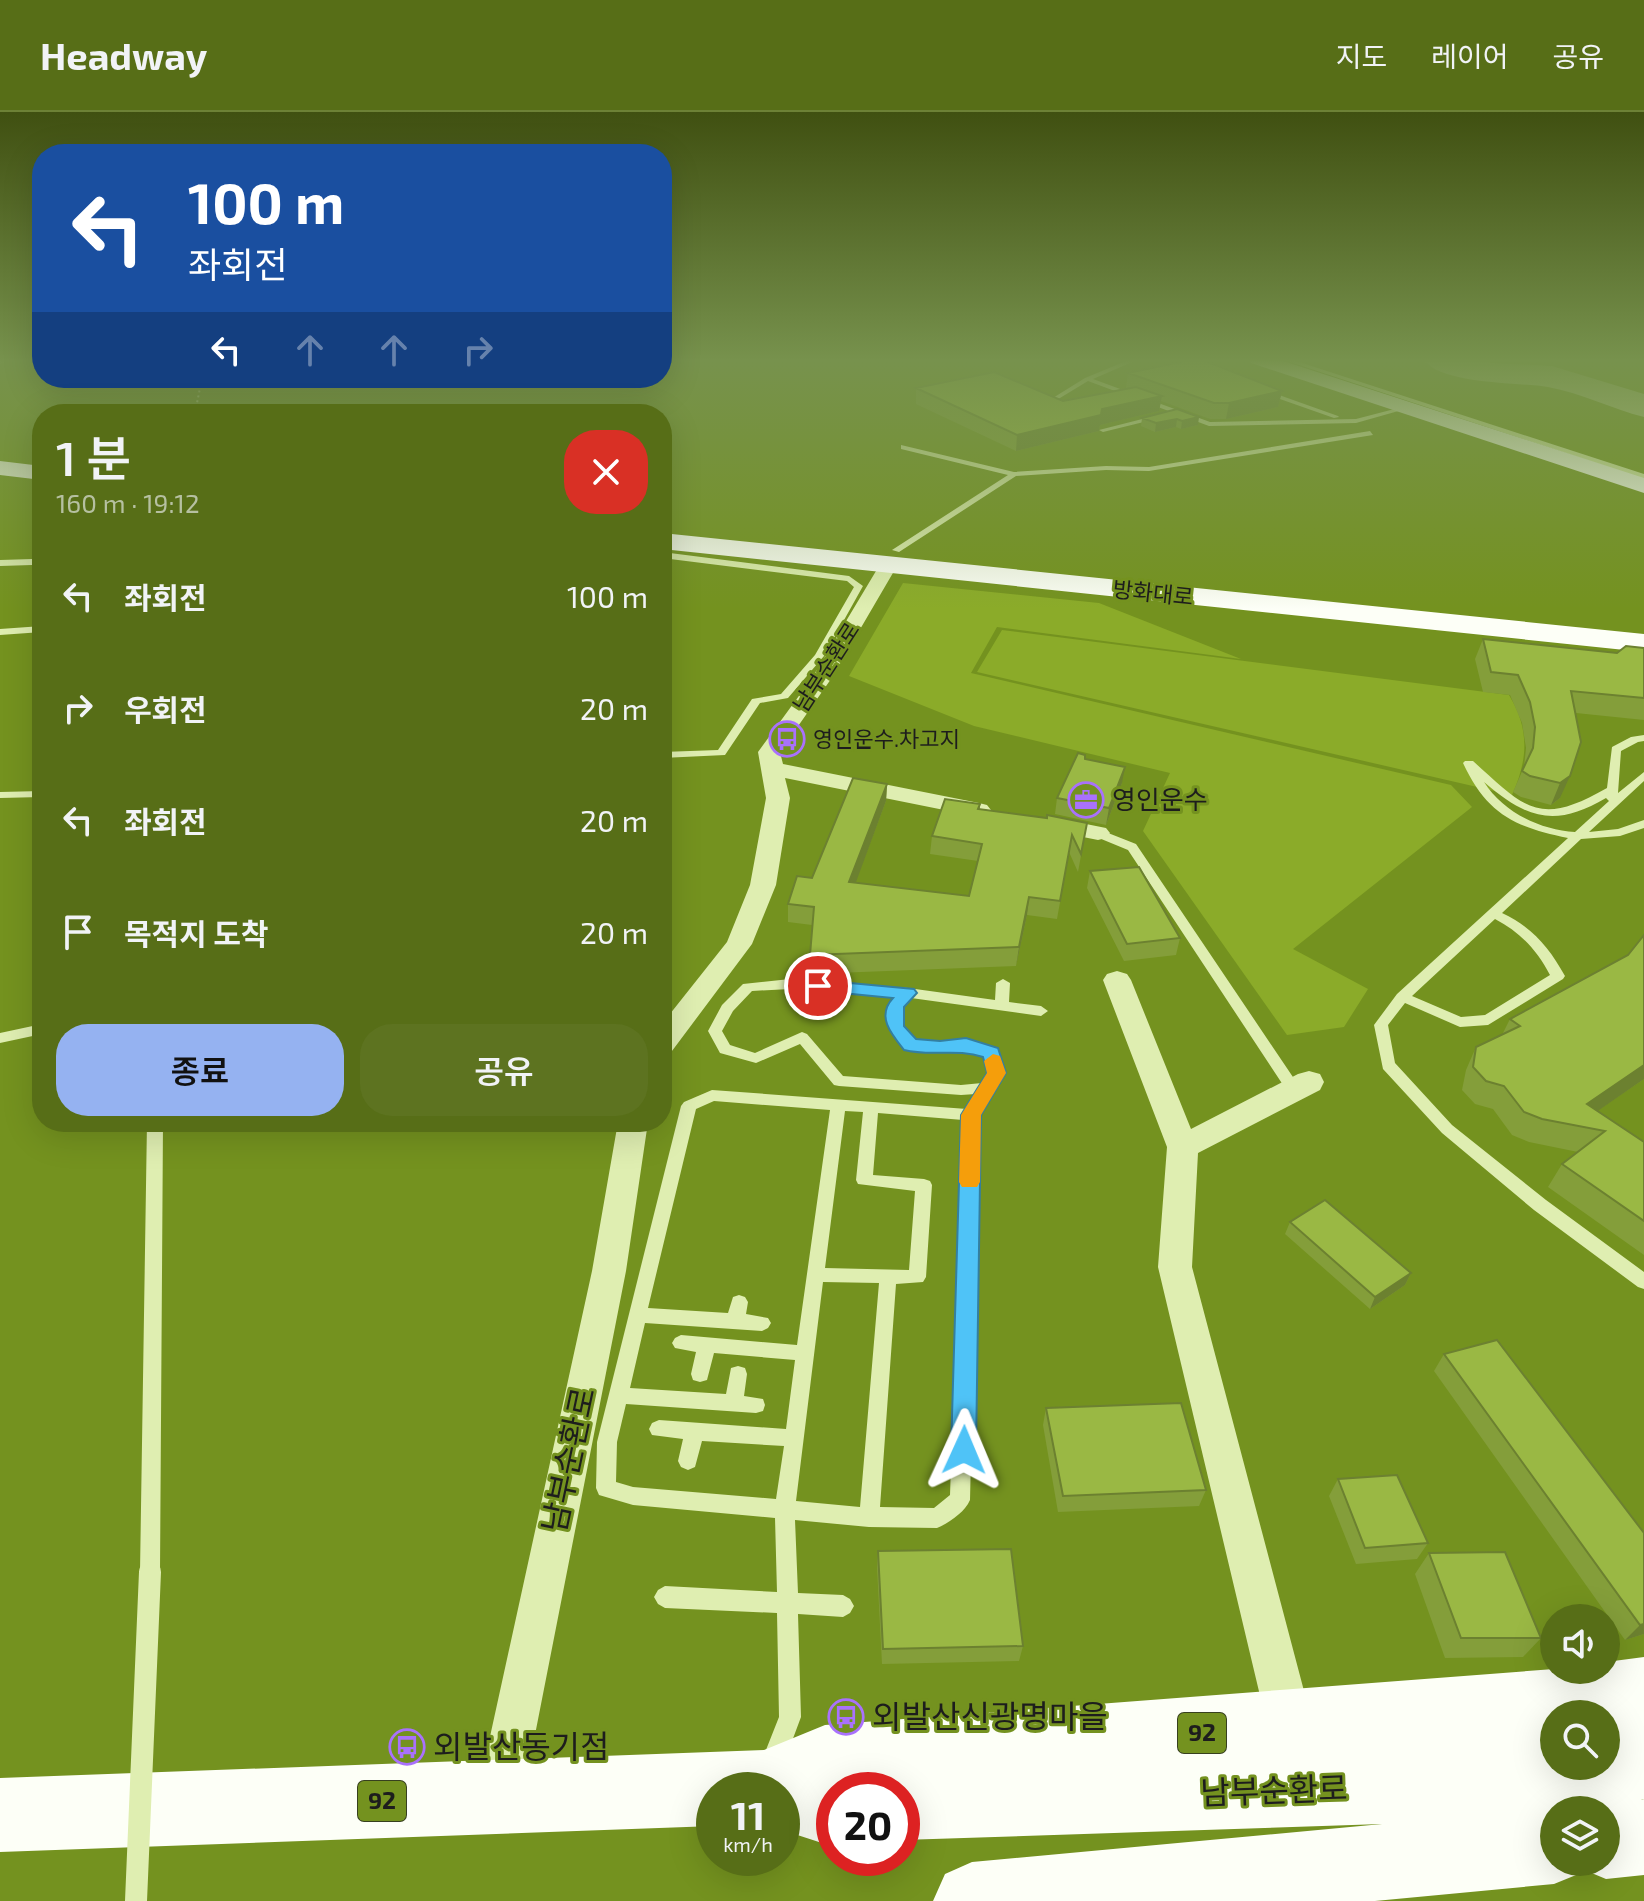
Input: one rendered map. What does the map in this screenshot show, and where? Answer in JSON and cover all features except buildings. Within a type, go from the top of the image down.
[{"type":"main road","points":[[1511,442],[1644,486]]},
{"type":"main road","points":[[0,455],[32,458]]},
{"type":"main road","points":[[0,468],[32,472]]},
{"type":"main road","name":"방화대로","points":[[672,526],[892,558],[1644,643]]},
{"type":"main road","name":"방화대로","points":[[672,542],[892,558],[1644,625]]},
{"type":"main road","name":"92","points":[[800,1775],[825,1761],[1520,1709],[1644,1692]]},
{"type":"main road","name":"남부순환로","points":[[920,1802],[1488,1784],[1644,1763]]},
{"type":"main road","name":"92","points":[[0,1815],[696,1792]]},
{"type":"main road","points":[[1620,1840],[1644,1837]]},
{"type":"main road","points":[[972,1901],[1540,1847]]},
{"type":"street","name":"남부순환로","points":[[672,1031],[739,944],[763,885],[778,798],[769,752],[821,679],[892,558]]},
{"type":"street","points":[[772,769],[1005,815]]},
{"type":"street","points":[[1036,821],[1098,833]]},
{"type":"street","points":[[1117,980],[1183,1147],[1175,1267],[1290,1726]]},
{"type":"street","points":[[1183,1147],[1302,1086]]},
{"type":"street","name":"남부순환로","points":[[500,1796],[609,1271],[631,1132]]},
{"type":"lane","points":[[904,447],[1014,474],[1106,468],[1149,469],[1312,442]]},
{"type":"lane","points":[[1539,442],[1644,477]]},
{"type":"lane","points":[[892,558],[1014,474]]},
{"type":"lane","points":[[672,556],[849,579],[859,586],[819,656],[784,696],[756,701],[721,753],[672,755]]},
{"type":"lane","points":[[0,563],[32,562]]},
{"type":"lane","points":[[0,632],[32,630]]},
{"type":"lane","points":[[1611,807],[1616,749],[1644,738]]},
{"type":"lane","points":[[1612,790],[1587,806],[1564,813],[1540,813],[1517,806],[1469,763],[1474,782],[1500,809],[1548,831],[1611,837],[1644,824]]},
{"type":"lane","points":[[1644,775],[1402,997],[1381,1025],[1388,1065],[1447,1129],[1540,1205],[1644,1282]]},
{"type":"lane","points":[[0,795],[32,794]]},
{"type":"lane","points":[[1564,813],[1580,836]]},
{"type":"lane","points":[[1098,833],[1132,847],[1302,1086]]},
{"type":"lane","points":[[1402,997],[1460,1022],[1488,1020],[1558,976],[1545,953],[1522,927],[1494,914]]},
{"type":"lane","points":[[1002,1006],[1003,983]]},
{"type":"lane","points":[[987,1088],[961,1090],[839,1081],[802,1037],[756,1058],[725,1049],[715,1031],[727,1008],[748,987],[790,984],[908,993],[1041,1011]]},
{"type":"lane","points":[[908,993],[895,1006],[895,1027],[911,1045],[940,1048],[966,1044],[991,1053],[996,1073],[971,1115],[960,1500],[937,1518],[869,1517],[633,1496],[606,1488],[607,1442],[689,1106],[712,1095],[971,1115]]},
{"type":"lane","points":[[0,1038],[32,1031]]},
{"type":"lane","points":[[777,1772],[790,1717],[785,1508],[838,1105]]},
{"type":"lane","points":[[816,1275],[917,1277],[924,1185],[864,1180],[871,1108]]},
{"type":"lane","points":[[136,1901],[150,1572],[155,1132]]},
{"type":"lane","points":[[869,1517],[888,1277]]},
{"type":"lane","points":[[736,1322],[739,1302]]},
{"type":"lane","points":[[638,1315],[762,1323]]},
{"type":"lane","points":[[681,1343],[805,1353]]},
{"type":"lane","points":[[700,1374],[707,1346]]},
{"type":"lane","points":[[734,1403],[738,1374]]},
{"type":"lane","points":[[618,1395],[756,1405]]},
{"type":"lane","points":[[659,1429],[794,1438]]},
{"type":"lane","points":[[688,1461],[694,1431]]},
{"type":"lane","points":[[665,1597],[785,1606],[843,1606]]},
{"type":"green space","points":[[903,583],[1099,603],[1241,659],[997,627],[971,673],[1451,785],[1472,807],[1293,949],[1368,989],[1344,1027],[1287,1035],[1143,831],[1170,773],[974,726],[849,676]]},
{"type":"green space","points":[[1002,630],[1509,695],[1523,732],[1521,769],[1512,795],[977,672]]},
{"type":"slow traffic","points":[[969,1182],[971,1115],[996,1073],[993,1061]]},
{"type":"place","name":"영인운수.차고지","points":[[787,739]]},
{"type":"place","name":"영인운수","points":[[1086,800]]},
{"type":"place","name":"외발산신광명마을","points":[[846,1717]]},
{"type":"place","name":"외발산동기점","points":[[407,1747]]},
{"type":"route","points":[[818,986],[908,993],[895,1006],[895,1027],[911,1045],[940,1048],[966,1044],[991,1053],[996,1073],[971,1115],[964,1450]]}]
